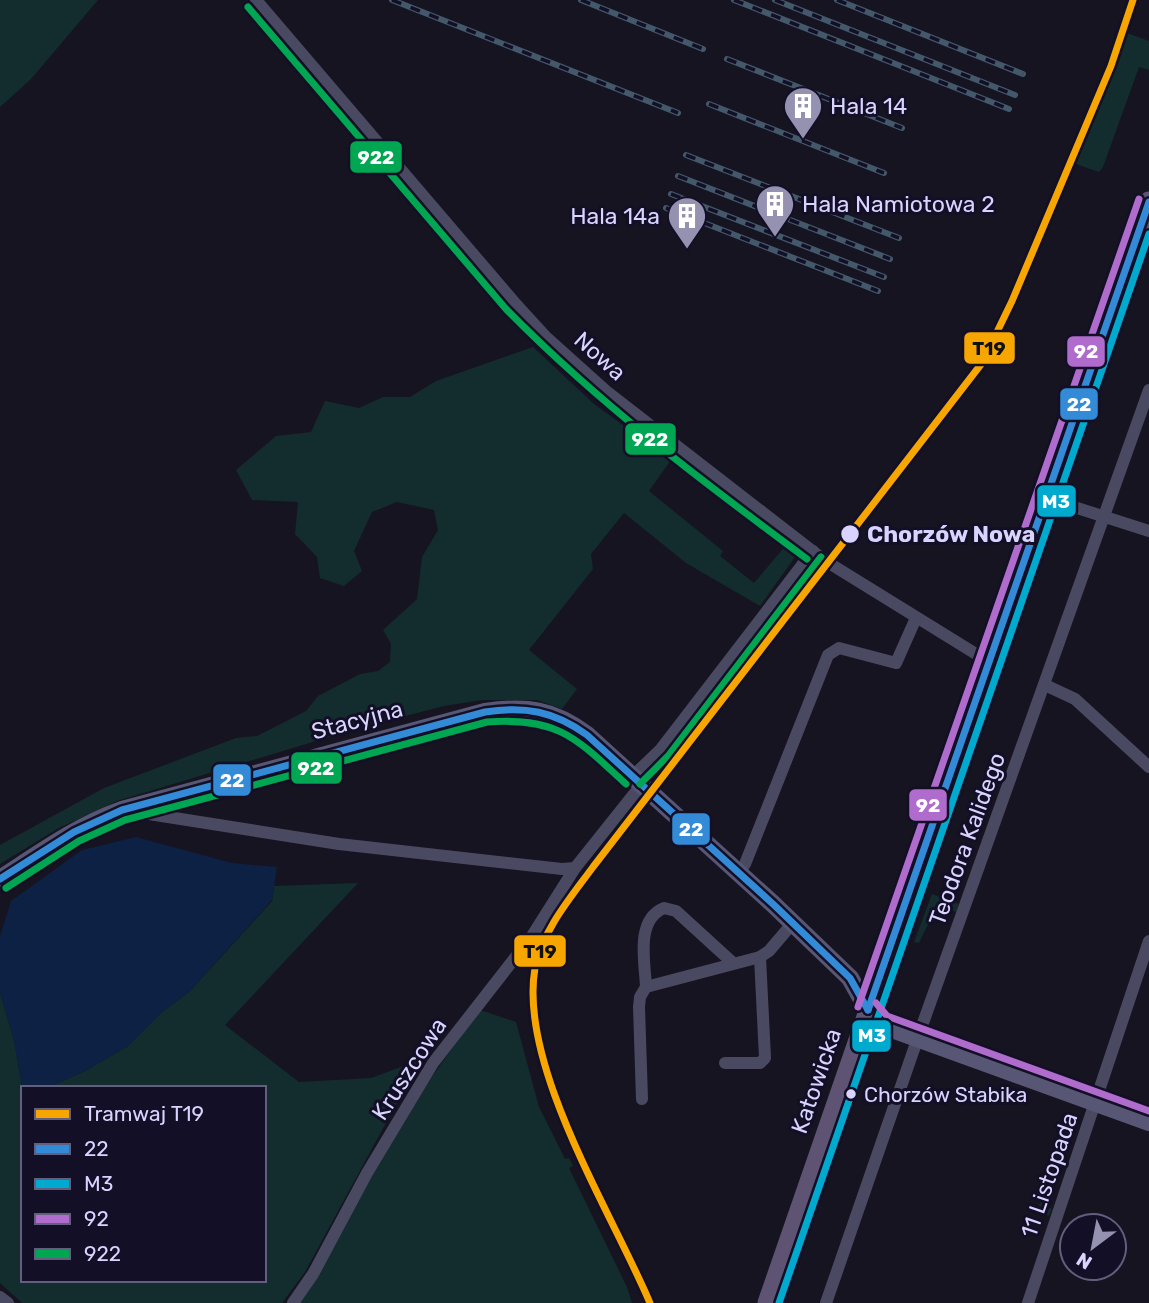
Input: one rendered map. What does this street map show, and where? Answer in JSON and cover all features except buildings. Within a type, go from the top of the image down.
[{"type":"main road","name":"Katowicka","points":[[768,1303],[1149,202]]},
{"type":"street","name":"Nowa","points":[[256,0],[514,302],[547,337],[606,391],[813,551],[989,662]]},
{"type":"street","name":"Teodora Kalidego","points":[[826,1303],[1149,390]]},
{"type":"street","points":[[1046,498],[1149,531]]},
{"type":"street","name":"Kruszcowa","points":[[293,1303],[313,1274],[367,1173],[433,1063],[532,936],[575,868],[637,780],[813,551]]},
{"type":"street","points":[[739,873],[745,864],[828,655],[839,648],[896,663],[916,618]]},
{"type":"street","points":[[1045,685],[1075,699],[1149,767]]},
{"type":"street","name":"Stacyjna","points":[[0,879],[93,820],[122,810],[485,712],[511,708],[536,710],[572,724],[637,780],[850,978],[868,1010]]},
{"type":"street","points":[[122,810],[339,844],[562,869],[575,868]]},
{"type":"street","points":[[642,1099],[639,1007],[640,997],[646,987],[645,929],[653,914],[664,908],[676,911],[733,963]]},
{"type":"street","points":[[646,987],[760,957],[769,951],[792,923]]},
{"type":"street","name":"11 Listopada","points":[[1028,1303],[1149,942]]},
{"type":"street","points":[[725,1063],[760,1063],[765,1058],[760,957]]},
{"type":"street","points":[[868,1010],[881,1025],[1149,1122]]},
{"type":"street","points":[[0,1297],[8,1303]]},
{"type":"green space","points":[[0,0],[98,0],[31,79],[0,107]]},
{"type":"green space","points":[[1127,33],[1149,41],[1149,70],[1139,67],[1099,172],[1073,163]]},
{"type":"green space","points":[[533,347],[594,404],[671,460],[649,491],[723,551],[720,556],[754,583],[787,544],[794,551],[795,557],[760,606],[686,563],[624,513],[591,554],[593,569],[529,650],[577,689],[562,709],[537,700],[483,700],[444,706],[359,728],[117,801],[57,829],[0,864],[0,845],[104,788],[236,738],[257,736],[306,711],[318,696],[360,674],[378,671],[390,662],[391,644],[383,630],[417,599],[422,557],[438,530],[434,510],[397,502],[372,512],[354,551],[362,571],[344,586],[320,578],[317,557],[295,534],[298,502],[252,500],[236,470],[276,436],[311,432],[325,401],[359,408],[383,397],[410,397],[436,381]]},
{"type":"green space","points":[[358,883],[225,1025],[299,1082],[371,1078],[420,1060],[305,1272],[282,1303],[22,1303],[0,1283],[0,993],[14,1040],[22,1086],[21,1282],[266,1282],[266,1086],[51,1086],[85,1071],[128,1046],[162,1012],[190,991],[272,901],[274,886]]},
{"type":"green space","points":[[932,894],[959,904],[956,912],[940,907],[934,912],[919,943],[914,942]]},
{"type":"green space","points":[[480,1010],[516,1022],[539,1107],[565,1159],[569,1158],[573,1166],[569,1168],[627,1287],[632,1303],[300,1303],[402,1118]]},
{"type":"green space","points":[[1070,1115],[1080,1118],[1078,1124],[1071,1121],[1042,1205],[1052,1209],[1049,1216],[1037,1212]]},
{"type":"water","points":[[136,837],[232,863],[277,867],[272,900],[190,991],[162,1012],[128,1046],[85,1071],[51,1086],[22,1086],[14,1040],[0,993],[0,936],[11,901],[82,850]]},
{"type":"railway","points":[[392,0],[678,113]]},
{"type":"railway","points":[[581,0],[703,49]]},
{"type":"railway","points":[[734,0],[1009,109]]},
{"type":"railway","points":[[775,0],[1015,95]]},
{"type":"railway","points":[[837,0],[1023,74]]},
{"type":"railway","points":[[727,59],[902,128]]},
{"type":"railway","points":[[709,104],[884,173]]},
{"type":"railway","points":[[686,155],[899,238]]},
{"type":"railway","points":[[678,176],[890,259]]},
{"type":"railway","points":[[671,194],[884,277]]},
{"type":"railway","points":[[666,208],[878,291]]},
{"type":"tram line","name":"T19","points":[[650,1303],[572,1138],[540,1049],[534,1007],[535,968],[539,954],[558,915],[593,867],[982,363],[1012,301],[1111,66],[1133,0]]},
{"type":"transit line","name":"922","points":[[248,7],[506,309],[541,344],[614,409],[807,559]]},
{"type":"transit line","name":"92","points":[[858,1007],[1139,199]]},
{"type":"transit line","name":"22","points":[[868,1010],[1149,202]]},
{"type":"transit line","name":"M3","points":[[779,1303],[1149,234]]},
{"type":"transit line","name":"922","points":[[640,784],[669,755],[821,557]]},
{"type":"transit line","name":"22","points":[[0,879],[74,832],[122,810],[485,712],[526,710],[563,720],[587,735],[850,978],[868,1010]]},
{"type":"transit line","name":"922","points":[[6,888],[79,841],[125,820],[487,722],[532,723],[565,734],[593,754],[626,784]]},
{"type":"transit line","name":"92","points":[[876,1003],[887,1016],[1149,1111]]},
{"type":"place","name":"Hala 14","points":[[803,140]]},
{"type":"place","name":"Hala Namiotowa 2","points":[[775,238]]},
{"type":"place","name":"Hala 14a","points":[[687,250]]},
{"type":"place","name":"Chorzów Nowa","points":[[850,534]]},
{"type":"place","name":"Chorzów Stabika","points":[[851,1094]]}]
